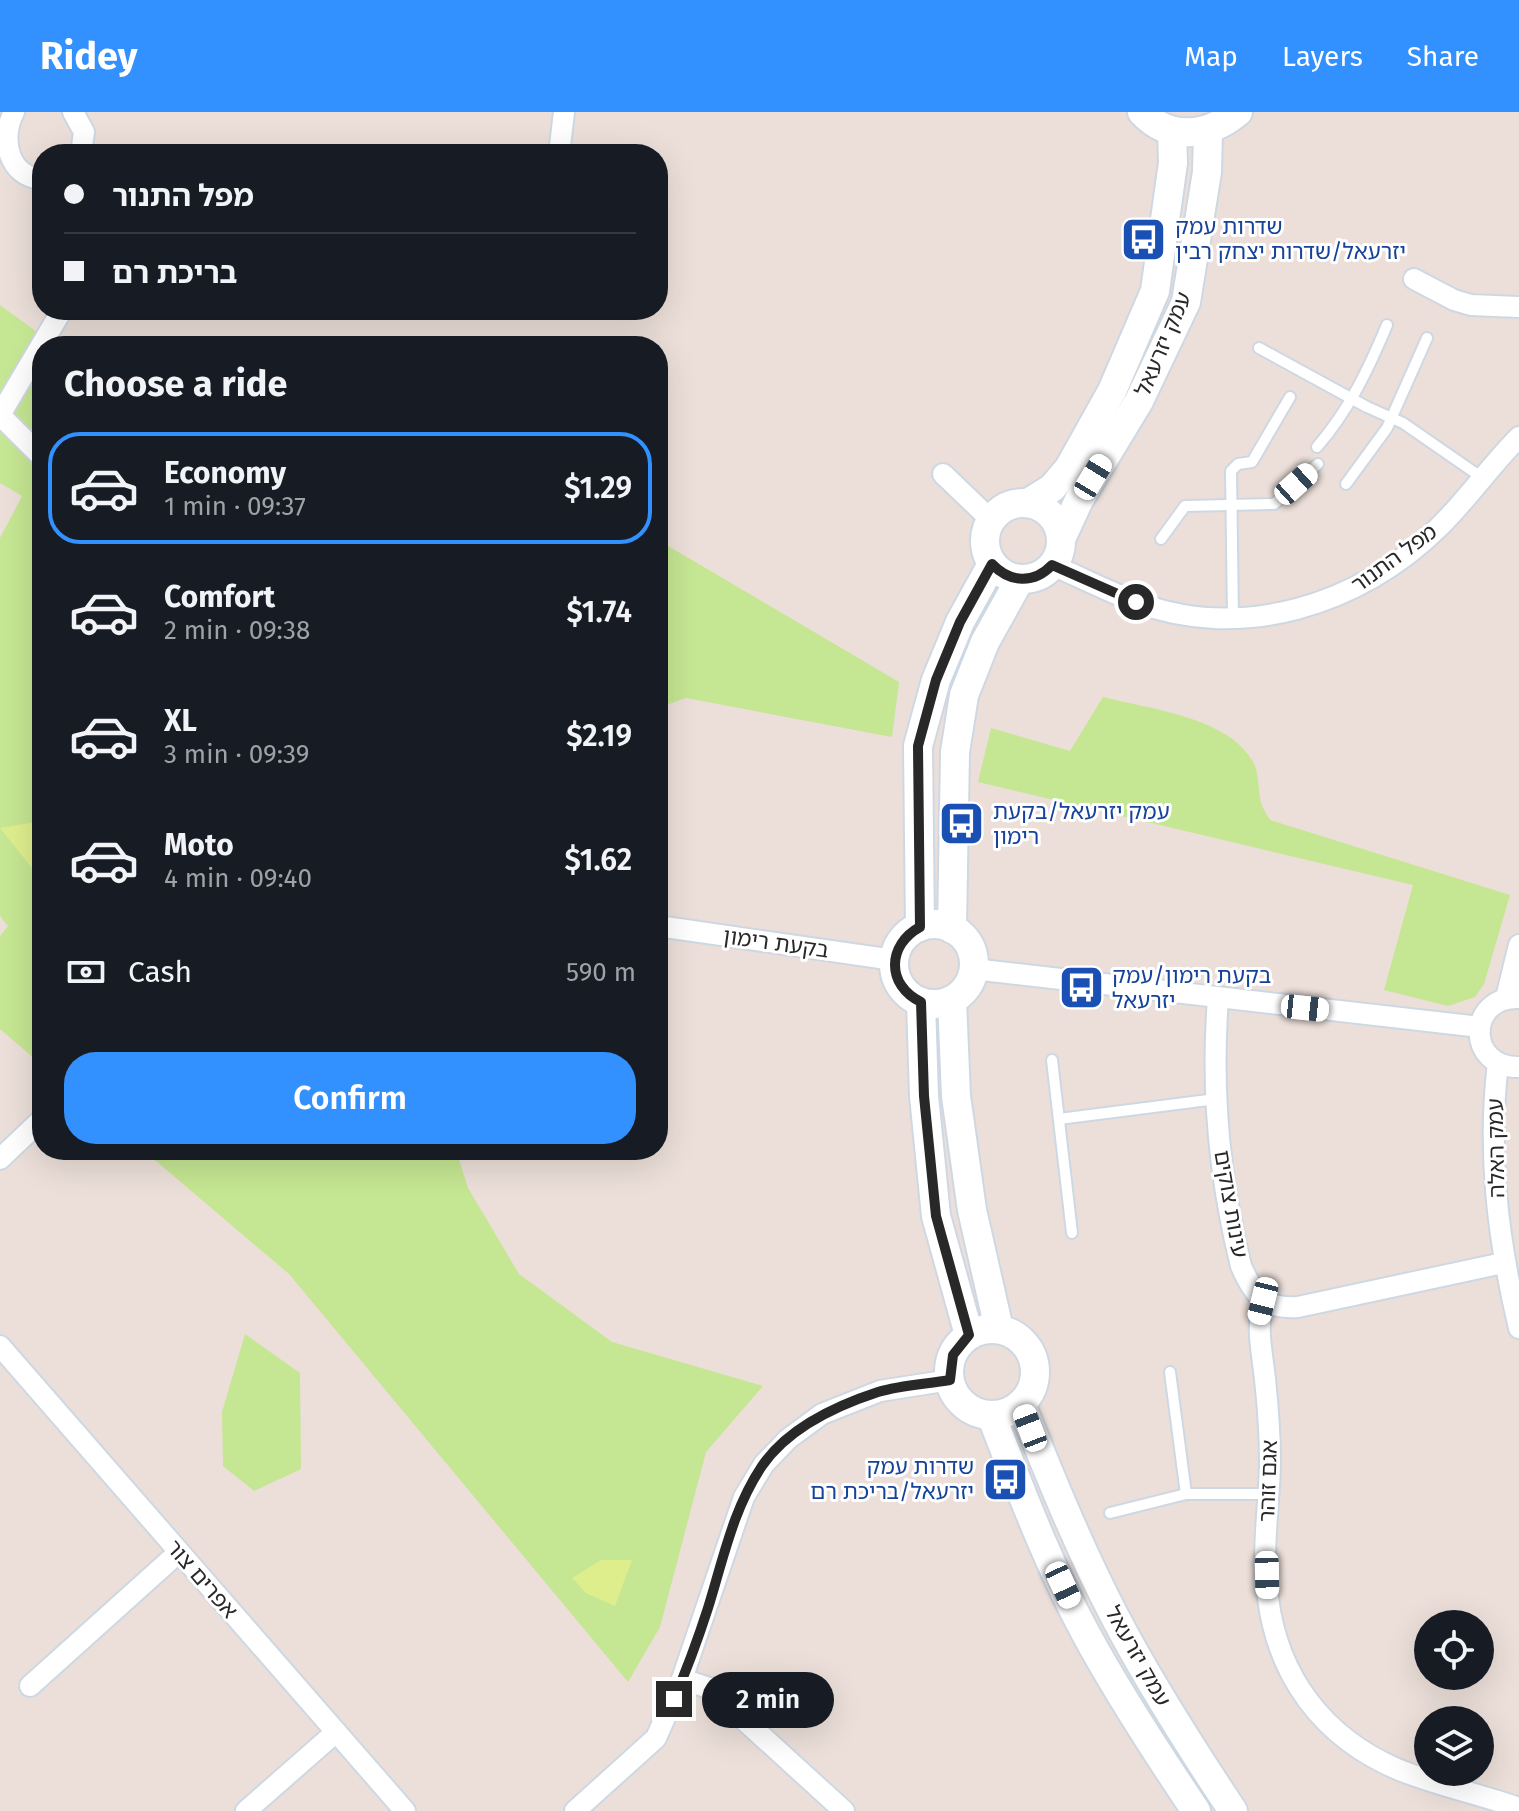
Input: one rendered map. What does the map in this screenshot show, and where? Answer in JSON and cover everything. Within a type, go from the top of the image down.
[{"type":"main road","points":[[1142,112],[1158,125],[1172,131],[1196,133],[1208,131],[1239,112]]},
{"type":"main road","name":"עמק יזרעאל","points":[[1028,503],[1052,488],[1069,468],[1112,391],[1155,291],[1173,163],[1172,131]]},
{"type":"main road","name":"עמק יזרעאל","points":[[1056,552],[1079,500],[1139,401],[1186,302],[1207,172],[1208,131]]},
{"type":"main road","points":[[1028,503],[1041,507],[1051,516],[1056,552],[1038,576],[1020,579],[1004,575],[992,564],[985,547],[991,520],[1007,506],[1028,503]]},
{"type":"main road","points":[[920,927],[918,746],[936,680],[960,622],[992,564]]},
{"type":"main road","points":[[952,929],[955,752],[964,695],[985,642],[1020,579]]},
{"type":"main road","points":[[936,925],[952,929],[971,950],[973,969],[967,987],[952,1000],[937,1004],[921,1002],[900,986],[894,969],[902,940],[920,927],[936,925]]},
{"type":"main road","points":[[952,1000],[956,1096],[972,1210],[999,1329]]},
{"type":"main road","points":[[921,1002],[924,1096],[936,1216],[969,1335]]},
{"type":"main road","points":[[999,1329],[1021,1339],[1034,1359],[1034,1383],[1021,1404],[1007,1412],[991,1415],[969,1408],[960,1401],[950,1380],[953,1355],[969,1335],[999,1329]]},
{"type":"main road","name":"עמק יזרעאל","points":[[1021,1404],[1058,1499],[1115,1617],[1180,1732],[1233,1811]]},
{"type":"main road","name":"עמק יזרעאל","points":[[991,1415],[1029,1513],[1086,1634],[1154,1748],[1196,1811]]},
{"type":"street","points":[[14,112],[5,127],[6,153],[22,174],[32,176]]},
{"type":"street","points":[[73,112],[84,132],[82,144]]},
{"type":"street","points":[[560,144],[564,112]]},
{"type":"street","points":[[1414,279],[1454,300],[1471,305],[1519,307]]},
{"type":"street","points":[[32,361],[0,415],[32,447]]},
{"type":"street","name":"מפל התנור","points":[[1056,552],[1136,602],[1176,613],[1233,618],[1287,613],[1344,595],[1390,567],[1439,528],[1519,437]]},
{"type":"street","points":[[943,474],[991,520]]},
{"type":"street","name":"בקעת רימון","points":[[668,927],[894,960]]},
{"type":"street","points":[[1519,945],[1513,998],[1489,1009],[1480,1027],[1481,1044],[1491,1058],[1498,1063],[1519,1067]]},
{"type":"street","points":[[973,969],[1480,1027]]},
{"type":"street","name":"עינות צוקים","points":[[1218,999],[1216,1099],[1221,1162],[1232,1232],[1246,1279],[1263,1301]]},
{"type":"street","name":"עמק האלה","points":[[1498,1063],[1493,1106],[1494,1187],[1503,1263],[1519,1328]]},
{"type":"street","points":[[0,1159],[32,1129]]},
{"type":"street","points":[[1263,1301],[1279,1308],[1298,1307],[1503,1263]]},
{"type":"street","name":"אגם זוהר","points":[[1263,1301],[1258,1334],[1270,1421],[1267,1596],[1274,1633],[1285,1666],[1306,1699],[1329,1725],[1361,1750],[1422,1777],[1519,1808]]},
{"type":"street","name":"אפרים צור","points":[[0,1346],[405,1811]]},
{"type":"street","points":[[575,1811],[656,1738],[682,1679],[739,1511],[764,1464],[788,1439],[822,1414],[880,1391],[950,1380]]},
{"type":"street","points":[[30,1686],[179,1552]]},
{"type":"street","points":[[682,1679],[709,1688],[844,1811]]},
{"type":"street","points":[[246,1811],[336,1732]]},
{"type":"lane","points":[[1317,447],[1339,423],[1353,399],[1387,325]]},
{"type":"lane","points":[[1346,484],[1393,418],[1427,338]]},
{"type":"lane","points":[[1259,348],[1393,418],[1481,477]]},
{"type":"lane","points":[[1233,618],[1231,471],[1238,464],[1252,462],[1290,397]]},
{"type":"lane","points":[[1161,539],[1185,506],[1274,504],[1318,464]]},
{"type":"lane","points":[[1052,1060],[1072,1233]]},
{"type":"lane","points":[[1059,1119],[1216,1099]]},
{"type":"lane","points":[[1170,1372],[1186,1494]]},
{"type":"lane","points":[[1110,1513],[1186,1494],[1268,1494]]},
{"type":"green space","points":[[0,305],[42,336],[32,336],[32,1056],[0,1029],[0,936],[8,926],[0,916],[0,538],[22,496],[0,483]]},
{"type":"green space","points":[[668,546],[899,682],[892,737],[686,698],[668,704]]},
{"type":"green space","points":[[1103,697],[1186,717],[1226,735],[1242,747],[1253,762],[1261,801],[1270,820],[1510,895],[1484,984],[1475,997],[1448,1006],[1384,990],[1413,885],[978,782],[991,728],[1070,751]]},
{"type":"green space","points":[[32,823],[32,868],[0,828]]},
{"type":"green space","points":[[155,1160],[459,1160],[468,1188],[519,1274],[612,1342],[763,1386],[706,1452],[660,1627],[628,1682],[289,1274]]},
{"type":"green space","points":[[245,1334],[300,1373],[301,1469],[254,1491],[223,1466],[222,1412]]},
{"type":"green space","points":[[601,1560],[632,1560],[615,1606],[586,1593],[572,1578]]},
{"type":"place","name":"שדרות עמק יזרעאל/שדרות יצחק רבין","points":[[1144,239]]},
{"type":"place","name":"עמק יזרעאל/בקעת רימון","points":[[962,824]]},
{"type":"place","name":"בקעת רימון/עמק יזרעאל","points":[[1081,988]]},
{"type":"place","name":"שדרות עמק יזרעאל/בריכת רם","points":[[1005,1479]]},
{"type":"route","points":[[674,1699],[708,1609],[744,1497],[764,1464],[788,1439],[822,1414],[880,1391],[950,1380],[949,1368],[953,1355],[969,1335],[936,1216],[924,1096],[921,1002],[900,986],[894,969],[897,949],[902,940],[920,927],[918,746],[936,680],[960,622],[992,564],[1004,575],[1020,579],[1038,576],[1052,565],[1136,602]]}]
